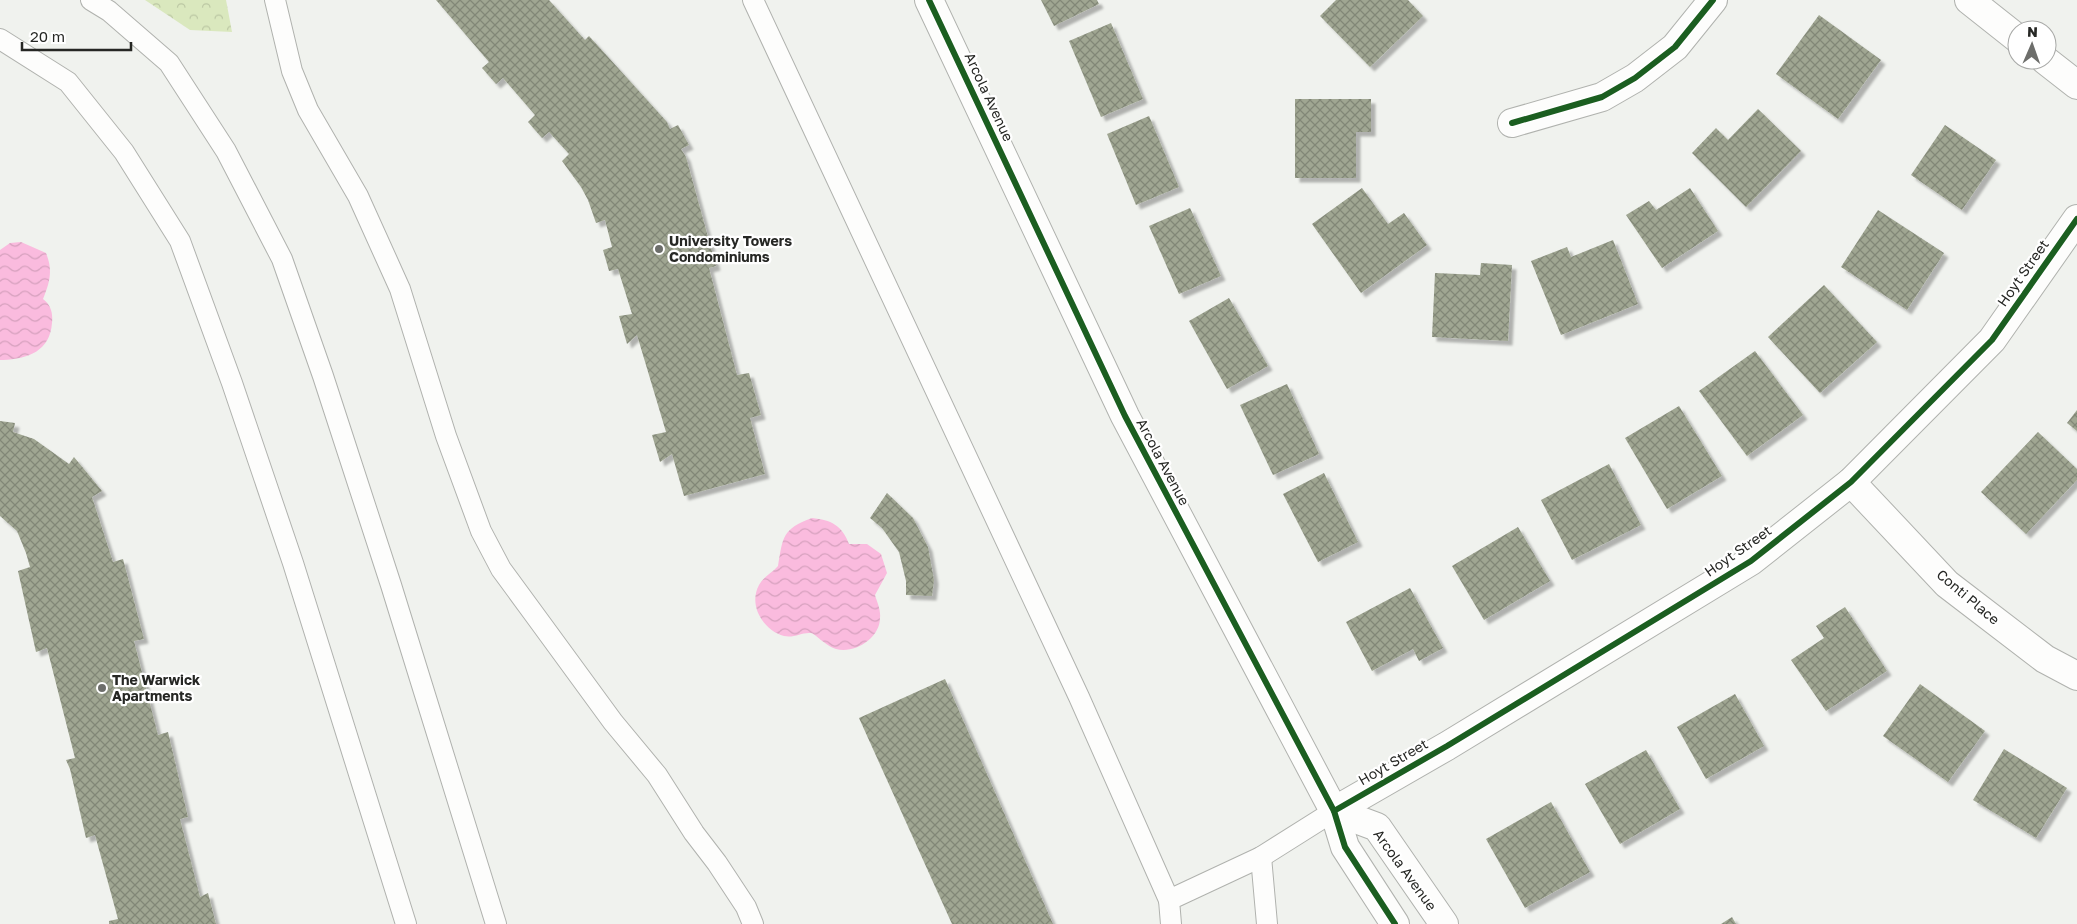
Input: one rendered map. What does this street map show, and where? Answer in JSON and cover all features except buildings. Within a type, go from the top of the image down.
[{"type":"street","name":"Arcola Avenue","points":[[929,0],[1124,416],[1334,811],[1345,847],[1395,924]]},
{"type":"street","points":[[1512,123],[1602,97],[1634,78],[1675,47],[1713,0]]},
{"type":"street","points":[[1968,0],[2007,30]]},
{"type":"street","points":[[2057,69],[2077,85]]},
{"type":"street","name":"Hoyt Street","points":[[1334,811],[1447,746],[1751,561],[1850,482],[1992,340],[2077,219]]},
{"type":"street","name":"Conti Place","points":[[1850,482],[1947,584],[2045,659],[2077,676]]},
{"type":"street","name":"Arcola Avenue","points":[[1334,811],[1377,828],[1444,924]]},
{"type":"lane","points":[[91,0],[109,11],[169,63],[226,152],[282,259],[323,376],[388,576],[496,924]]},
{"type":"lane","points":[[275,0],[292,71],[308,110],[358,196],[400,289],[446,436],[481,531],[501,569],[613,722],[657,775],[694,833],[717,863],[746,907],[752,924]]},
{"type":"lane","points":[[753,0],[1080,697],[1169,900],[1171,924]]},
{"type":"lane","points":[[0,39],[68,82],[124,152],[180,241],[232,384],[292,563],[406,924]]},
{"type":"lane","points":[[1169,900],[1261,857],[1334,811]]},
{"type":"lane","points":[[1261,857],[1267,924]]},
{"type":"green space","points":[[145,0],[226,0],[232,32],[190,30]]},
{"type":"water","points":[[21,242],[46,253],[50,276],[43,299],[50,307],[52,323],[47,340],[36,352],[21,358],[0,360],[0,250],[10,243]]},
{"type":"water","points":[[812,518],[825,520],[835,525],[843,532],[849,544],[867,544],[881,554],[887,573],[875,595],[880,612],[879,625],[871,638],[858,647],[843,650],[836,649],[811,633],[784,636],[776,633],[759,616],[755,601],[756,593],[763,579],[778,566],[781,548],[786,535],[795,526]]},
{"type":"cycle path","points":[[929,0],[1125,416],[1334,811],[1345,847],[1395,924]]},
{"type":"cycle path","points":[[1512,123],[1602,97],[1635,78],[1675,47],[1713,0]]},
{"type":"cycle path","points":[[1334,811],[1447,746],[1751,561],[1851,482],[1992,340],[2077,219]]},
{"type":"place","name":"University Towers Condominiums","points":[[659,249]]},
{"type":"place","name":"The Warwick Apartments","points":[[102,688]]}]
